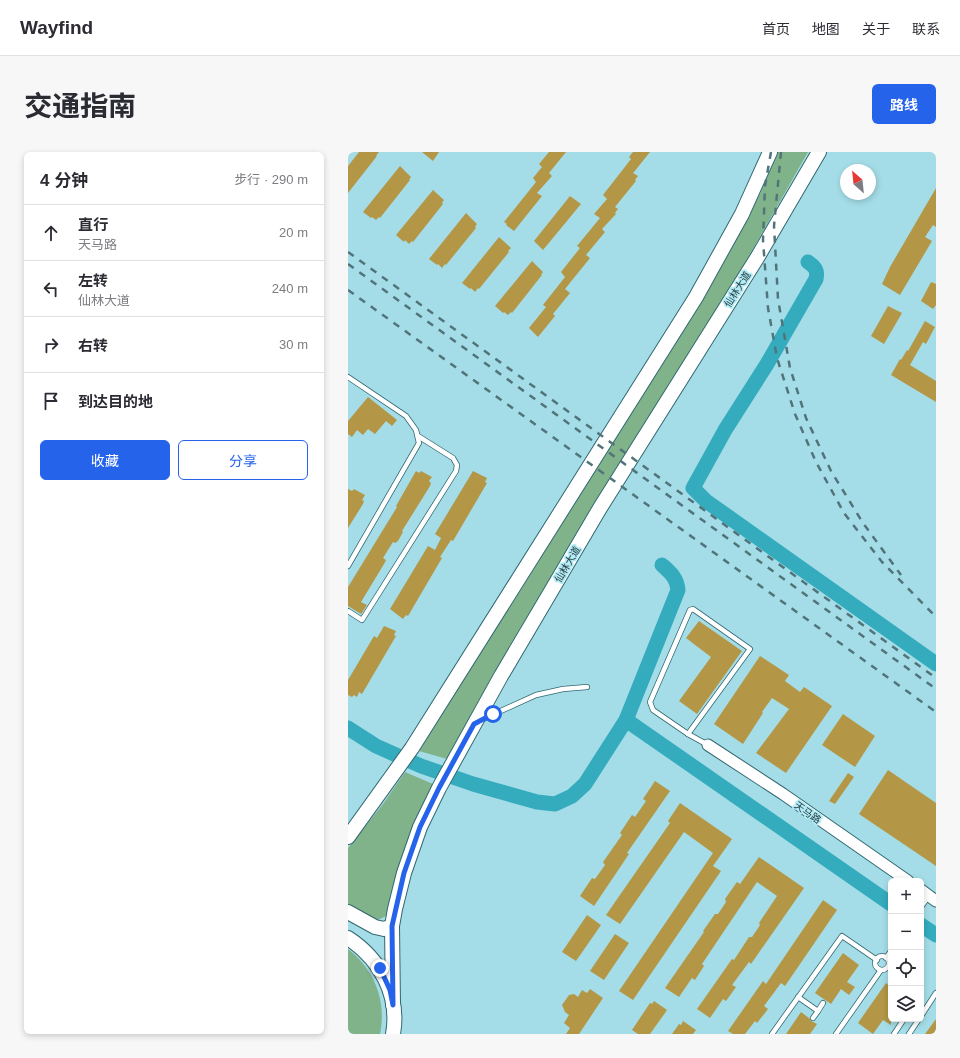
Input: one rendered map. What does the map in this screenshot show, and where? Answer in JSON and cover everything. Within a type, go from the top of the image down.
[{"type":"main road","points":[[348,837],[398,770],[696,297],[742,214],[770,152]]},
{"type":"main road","name":"仙林大道","points":[[393,1005],[392,926],[404,873],[420,827],[439,788],[500,676],[600,508],[757,258],[819,152]]},
{"type":"main road","points":[[348,912],[375,927],[384,928],[392,926]]},
{"type":"main road","points":[[348,938],[367,952],[380,968],[390,990],[393,1005],[393,1034]]},
{"type":"main road","points":[[394,1020],[397,1034]]},
{"type":"street","name":"天马路","points":[[708,744],[904,878]]},
{"type":"lane","points":[[348,378],[406,416],[414,425],[419,443],[348,566]]},
{"type":"lane","points":[[348,611],[362,620],[456,471],[457,465],[452,458],[418,436]]},
{"type":"lane","points":[[688,734],[750,649],[693,609],[690,610],[650,702],[653,710],[688,734],[708,744]]},
{"type":"lane","points":[[474,724],[536,695],[563,689],[587,687]]},
{"type":"lane","points":[[772,1034],[842,936],[877,960]]},
{"type":"lane","points":[[877,960],[881,957],[886,958],[888,961]]},
{"type":"lane","points":[[877,960],[877,967],[881,970]]},
{"type":"lane","points":[[836,1034],[881,970],[888,969]]},
{"type":"lane","points":[[924,1011],[936,993]]},
{"type":"lane","points":[[798,997],[818,1011]]},
{"type":"lane","points":[[812,1018],[823,1003]]},
{"type":"lane","points":[[894,1034],[902,1022]]},
{"type":"lane","points":[[909,1034],[917,1022]]},
{"type":"green space","points":[[778,152],[808,152],[728,293],[619,466],[505,655],[447,759],[419,751],[678,337],[760,194]]},
{"type":"green space","points":[[405,772],[433,784],[415,821],[401,862],[388,915],[378,920],[373,919],[348,906],[348,848],[383,804]]},
{"type":"green space","points":[[348,949],[365,966],[376,987],[382,1010],[380,1034],[348,1034]]},
{"type":"building","points":[[359,152],[379,152],[348,193],[348,166]]},
{"type":"building","points":[[422,152],[439,152],[433,161]]},
{"type":"building","points":[[549,152],[566,152],[549,173],[552,176],[537,193],[542,196],[514,231],[504,222],[536,182],[533,178],[542,167],[539,164]]},
{"type":"building","points":[[633,152],[650,152],[633,173],[638,176],[635,180],[636,181],[615,207],[618,209],[615,213],[616,214],[602,229],[605,232],[586,255],[590,258],[565,289],[570,293],[553,314],[555,316],[538,337],[529,328],[546,307],[543,305],[565,277],[561,272],[580,248],[577,246],[600,218],[594,214],[607,199],[603,195],[631,159],[629,157]]},
{"type":"building","points":[[400,166],[411,177],[410,180],[380,218],[379,217],[376,220],[372,217],[371,218],[363,212]]},
{"type":"building","points":[[936,188],[936,227],[933,225],[925,237],[932,241],[900,295],[882,284],[890,267]]},
{"type":"building","points":[[433,190],[444,200],[442,203],[443,204],[413,242],[412,241],[409,244],[405,240],[404,242],[396,235]]},
{"type":"building","points":[[570,196],[581,204],[543,250],[534,241]]},
{"type":"building","points":[[466,213],[477,224],[475,227],[476,228],[442,268],[429,259]]},
{"type":"building","points":[[499,237],[511,248],[475,292],[462,283]]},
{"type":"building","points":[[532,261],[543,272],[542,275],[512,313],[511,312],[508,315],[504,312],[503,313],[495,306]]},
{"type":"building","points":[[931,282],[936,284],[936,305],[933,309],[921,301]]},
{"type":"building","points":[[888,306],[902,313],[884,344],[871,336]]},
{"type":"building","points":[[925,321],[935,327],[926,344],[923,342],[910,365],[936,381],[936,402],[891,375],[900,359],[901,360],[907,350],[908,351]]},
{"type":"building","points":[[368,397],[397,420],[392,426],[386,421],[375,434],[368,429],[363,435],[357,430],[352,437],[348,434],[348,421]]},
{"type":"building","points":[[416,471],[419,473],[421,471],[432,477],[429,481],[431,483],[430,486],[402,531],[403,532],[398,541],[395,543],[393,542],[383,558],[386,560],[384,564],[361,602],[367,605],[361,614],[348,606],[348,587],[397,507],[396,506]]},
{"type":"building","points":[[473,471],[487,478],[485,482],[487,483],[453,541],[451,540],[440,557],[442,558],[408,616],[406,615],[403,619],[390,609],[428,546],[435,550],[441,538],[435,534]]},
{"type":"building","points":[[348,489],[352,491],[354,489],[365,495],[362,500],[364,501],[363,504],[348,528]]},
{"type":"building","points":[[699,621],[742,651],[697,714],[679,701],[711,657],[686,638]]},
{"type":"building","points":[[384,626],[396,631],[394,635],[396,636],[362,694],[359,692],[357,697],[354,695],[352,697],[348,695],[348,680],[374,636],[377,638]]},
{"type":"building","points":[[760,656],[789,675],[785,681],[800,692],[804,687],[832,706],[786,773],[756,753],[789,709],[772,698],[743,744],[714,724]]},
{"type":"building","points":[[843,714],[875,736],[855,767],[822,745]]},
{"type":"building","points":[[888,770],[936,803],[936,866],[859,814]]},
{"type":"building","points":[[848,773],[854,777],[835,804],[829,801]]},
{"type":"building","points":[[655,781],[670,791],[627,853],[629,854],[594,906],[580,896],[592,878],[595,879],[605,865],[603,862],[622,835],[620,833],[632,815],[635,817],[646,801],[643,799]]},
{"type":"building","points":[[680,803],[732,839],[713,866],[721,871],[633,1000],[619,991],[713,853],[684,832],[620,924],[606,915],[670,823],[668,821]]},
{"type":"building","points":[[759,857],[804,888],[751,964],[749,962],[732,985],[736,987],[726,1001],[723,999],[710,1018],[697,1009],[732,959],[734,960],[749,937],[752,937],[760,925],[759,923],[777,896],[757,882],[702,964],[704,966],[695,980],[692,978],[679,997],[665,988],[715,914],[718,914],[726,902],[725,899],[737,882],[740,884]]},
{"type":"building","points":[[823,900],[837,910],[785,986],[781,983],[764,1006],[768,1009],[757,1023],[755,1021],[745,1034],[733,1034],[728,1031],[763,981],[766,984]]},
{"type":"building","points":[[587,915],[601,925],[576,961],[562,952]]},
{"type":"building","points":[[615,934],[629,943],[604,980],[590,971]]},
{"type":"building","points":[[843,953],[859,965],[847,982],[855,987],[849,995],[841,989],[831,1004],[815,993]]},
{"type":"building","points":[[886,983],[888,985],[888,1022],[891,1022],[891,1025],[883,1020],[873,1034],[858,1023]]},
{"type":"building","points":[[590,989],[603,998],[579,1034],[566,1034],[570,1028],[564,1023],[569,1015],[565,1012],[562,1005],[569,995],[574,994],[578,997],[582,990],[587,993]]},
{"type":"building","points":[[654,1001],[667,1010],[650,1034],[638,1034],[632,1030],[650,1003],[652,1004]]},
{"type":"building","points":[[801,1012],[817,1024],[810,1034],[786,1034]]},
{"type":"building","points":[[936,1019],[936,1034],[925,1034]]},
{"type":"building","points":[[683,1021],[696,1030],[693,1034],[672,1034],[679,1024],[681,1025]]},
{"type":"waterway","points":[[808,262],[817,273],[816,279],[767,364],[725,430],[693,488],[706,501],[936,664]]},
{"type":"waterway","points":[[348,728],[376,746],[421,766],[473,784],[537,802],[555,804],[572,796],[585,784],[626,720],[678,590],[673,576],[662,565]]},
{"type":"waterway","points":[[626,720],[888,902]]},
{"type":"waterway","points":[[924,927],[936,935]]},
{"type":"railway","points":[[771,152],[765,186],[763,240],[768,308],[777,358],[795,414],[816,462],[844,513],[882,562],[936,617]]},
{"type":"railway","points":[[781,152],[774,226],[778,299],[790,368],[806,418],[831,471],[863,523],[901,575]]},
{"type":"railway","points":[[348,252],[936,678]]},
{"type":"railway","points":[[348,264],[936,689]]},
{"type":"railway","points":[[348,290],[936,712]]},
{"type":"route","points":[[380,968],[390,990],[393,1005],[392,926],[404,873],[420,827],[439,788],[474,724],[493,714]]}]
